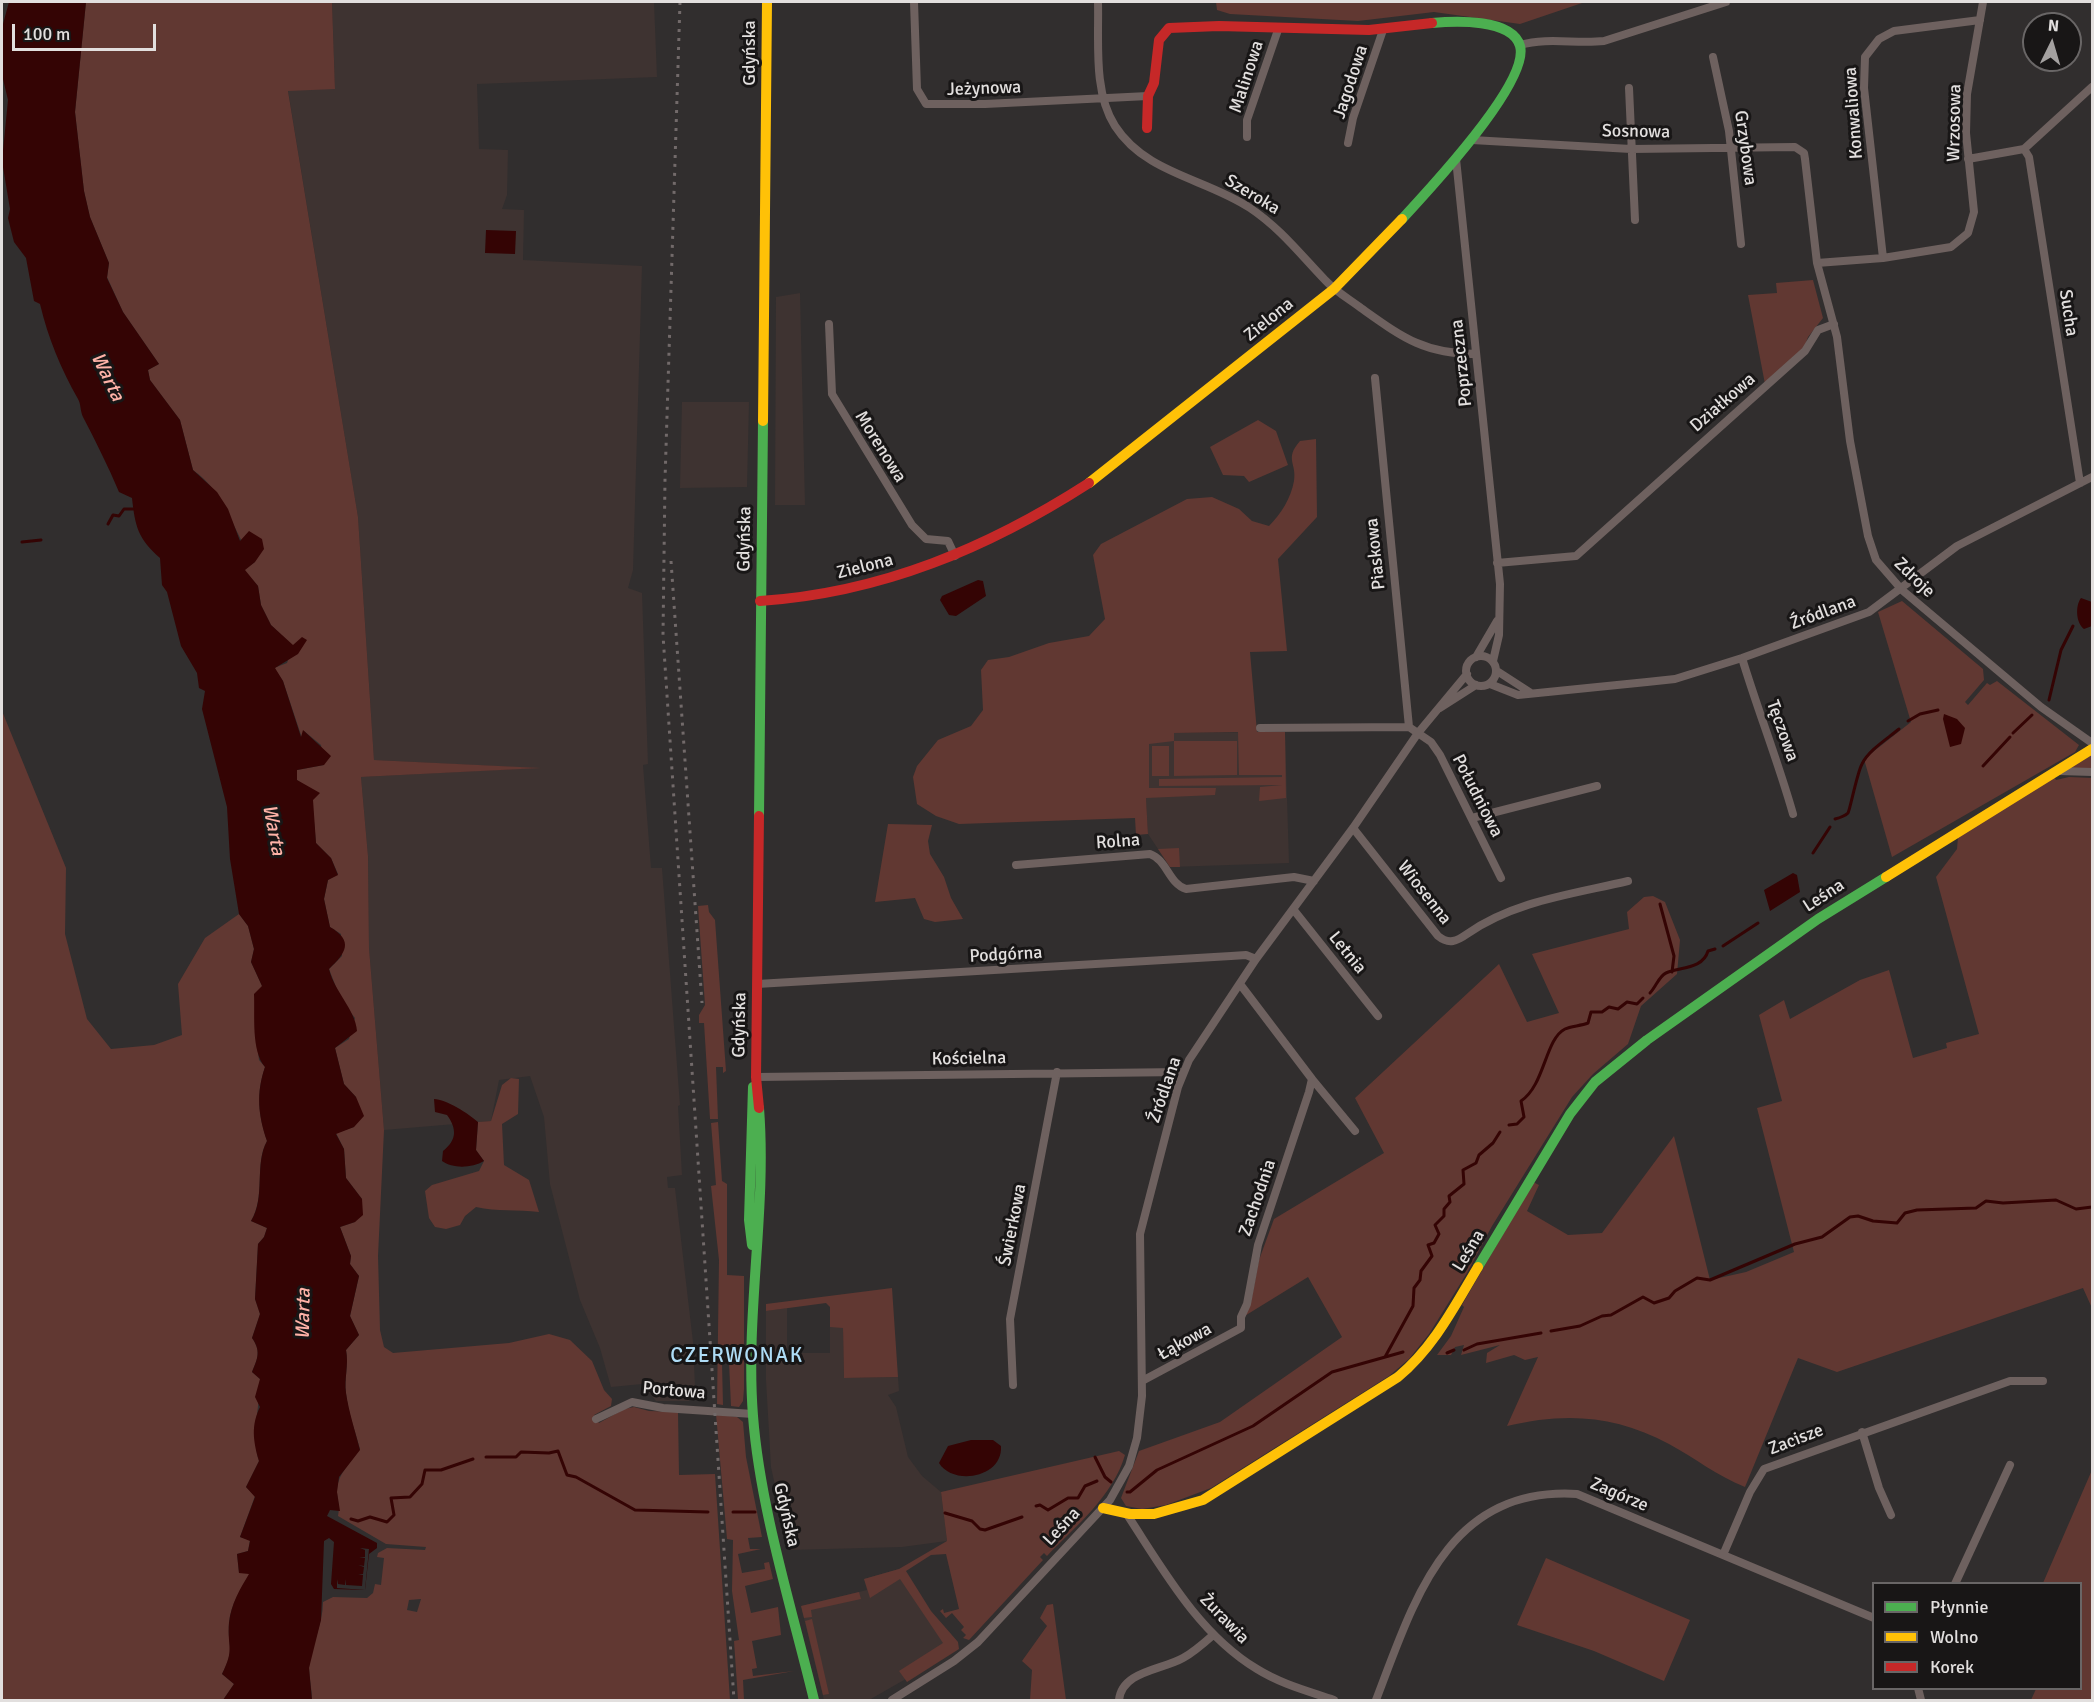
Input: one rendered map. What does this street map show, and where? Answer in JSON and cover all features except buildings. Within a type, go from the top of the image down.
[{"type":"street","name":"Gdyńska","points":[[767,2],[756,1077],[760,1117],[758,1235],[754,1260],[753,1414],[764,1499],[814,1701]]},
{"type":"street","name":"Jeżynowa","points":[[914,2],[917,89],[926,104],[1148,96]]},
{"type":"street","name":"Szeroka","points":[[1098,2],[1100,68],[1104,99],[1114,125],[1144,157],[1249,207],[1295,245],[1334,289],[1415,344],[1438,352],[1476,354]]},
{"type":"street","points":[[1147,128],[1148,96],[1154,83],[1159,40],[1169,28],[1279,27],[1383,30],[1443,20],[1474,22],[1506,30],[1520,45],[1539,40],[1585,43],[1604,41],[1726,2]]},
{"type":"street","name":"Wrzosowa","points":[[1883,258],[1951,247],[1968,233],[1974,212],[1968,159],[1967,94],[1983,2]]},
{"type":"street","name":"Konwaliowa","points":[[1883,258],[1864,88],[1865,57],[1879,39],[1894,31],[1980,20]]},
{"type":"street","name":"Malinowa","points":[[1246,138],[1247,120],[1279,27]]},
{"type":"street","name":"Jagodowa","points":[[1348,143],[1353,118],[1383,30]]},
{"type":"street","name":"Zielona","points":[[760,601],[788,601],[856,588],[955,556],[1033,519],[1091,484],[1334,289],[1472,140],[1518,70],[1522,59],[1520,45]]},
{"type":"street","name":"Grzybowa","points":[[1713,57],[1731,147],[1741,244]]},
{"type":"street","points":[[1968,159],[2024,149],[2092,87]]},
{"type":"street","points":[[1629,88],[1635,220]]},
{"type":"street","name":"Sosnowa","points":[[1472,140],[1631,148],[1786,146],[1800,149],[1805,159],[1817,263]]},
{"type":"street","name":"Sucha","points":[[2024,149],[2030,162],[2080,483]]},
{"type":"street","name":"Poprzeczna","points":[[1456,159],[1497,563]]},
{"type":"street","points":[[1834,324],[1817,263],[1883,258]]},
{"type":"street","name":"Morenowa","points":[[830,324],[830,382],[838,408],[912,525],[926,539],[948,542],[955,556]]},
{"type":"street","name":"Działkowa","points":[[1497,563],[1576,556],[1805,351],[1818,330],[1834,324]]},
{"type":"street","name":"Zdroje","points":[[1834,324],[1850,441],[1868,536],[1876,560],[1902,590],[2041,707],[2092,743]]},
{"type":"street","name":"Piaskowa","points":[[1375,378],[1409,727]]},
{"type":"street","name":"Źródlana","points":[[1490,684],[1518,695],[1675,679],[1742,658],[1869,612],[1902,590],[1958,546],[2092,477]]},
{"type":"street","points":[[1497,563],[1500,600],[1497,621],[1499,635],[1493,661],[1497,671],[1531,693]]},
{"type":"street","points":[[1497,621],[1476,657],[1468,664],[1467,674],[1476,685],[1490,684],[1497,671]]},
{"type":"street","points":[[1476,657],[1485,656],[1493,661]]},
{"type":"street","name":"Tęczowa","points":[[1742,658],[1761,720],[1774,750],[1793,814]]},
{"type":"street","name":"Źródlana","points":[[1103,1508],[1125,1476],[1135,1449],[1140,1424],[1142,1381],[1140,1234],[1183,1072],[1198,1044],[1256,960],[1353,828],[1418,733],[1467,674]]},
{"type":"street","name":"Źródlana","points":[[1436,711],[1476,685]]},
{"type":"street","points":[[1260,728],[1409,727],[1418,733]]},
{"type":"street","name":"Południowa","points":[[1418,733],[1431,742],[1440,755],[1501,878]]},
{"type":"street","name":"Leśna","points":[[892,1701],[978,1642],[1103,1508],[1128,1516],[1157,1514],[1203,1500],[1404,1372],[1418,1360],[1436,1337],[1569,1114],[1595,1082],[1647,1040],[1818,919],[2092,749]]},
{"type":"street","points":[[2057,771],[2092,772]]},
{"type":"street","points":[[1472,818],[1597,786]]},
{"type":"street","name":"Wiosenna","points":[[1353,828],[1442,939],[1459,940],[1484,922],[1515,908],[1628,880]]},
{"type":"street","name":"Rolna","points":[[1016,865],[1150,854],[1157,857],[1175,883],[1186,889],[1294,877],[1314,881]]},
{"type":"street","name":"Letnia","points":[[1293,909],[1378,1016]]},
{"type":"street","name":"Podgórna","points":[[757,984],[1246,955],[1256,960]]},
{"type":"street","points":[[1240,984],[1312,1079],[1355,1131]]},
{"type":"street","name":"Świerkowa","points":[[1013,1384],[1010,1319],[1057,1072]]},
{"type":"street","name":"Kościelna","points":[[756,1077],[1183,1072]]},
{"type":"street","name":"Zachodnia","points":[[1241,1328],[1241,1317],[1250,1292],[1258,1245],[1312,1079]]},
{"type":"street","name":"Łąkowa","points":[[1142,1381],[1241,1328]]},
{"type":"street","name":"Zacisze","points":[[1723,1555],[1750,1492],[1764,1469],[1862,1432],[2010,1381],[2043,1381]]},
{"type":"street","name":"Portowa","points":[[596,1419],[632,1402],[663,1408],[753,1414]]},
{"type":"street","points":[[1862,1432],[1879,1488],[1891,1515]]},
{"type":"street","points":[[1956,1582],[2010,1465]]},
{"type":"street","name":"Zagórze","points":[[1376,1701],[1418,1596],[1441,1558],[1471,1524],[1508,1504],[1553,1492],[1577,1494],[1872,1617]]},
{"type":"street","name":"Żurawia","points":[[1128,1516],[1183,1598],[1213,1635],[1234,1653],[1265,1674],[1334,1701]]},
{"type":"street","points":[[1119,1701],[1121,1690],[1133,1678],[1183,1659],[1213,1635]]},
{"type":"shaded area","points":[[86,2],[332,2],[335,89],[288,91],[358,517],[374,760],[541,768],[361,777],[368,856],[369,948],[384,1130],[378,1256],[380,1330],[384,1347],[393,1353],[509,1343],[549,1334],[570,1340],[592,1361],[604,1390],[612,1399],[611,1406],[594,1415],[599,1423],[624,1409],[634,1407],[649,1411],[678,1412],[679,1475],[715,1474],[730,1700],[312,1700],[309,1667],[323,1602],[333,1597],[367,1598],[373,1593],[375,1584],[381,1585],[384,1558],[377,1557],[378,1553],[387,1548],[425,1550],[426,1547],[386,1544],[338,1516],[337,1487],[344,1470],[360,1449],[348,1408],[346,1387],[346,1350],[359,1335],[350,1316],[359,1276],[350,1264],[351,1256],[340,1227],[355,1222],[362,1199],[346,1178],[344,1149],[336,1133],[354,1127],[356,1097],[344,1084],[335,1048],[349,1039],[355,1018],[341,1000],[329,969],[342,956],[341,934],[330,927],[324,899],[328,880],[338,874],[331,858],[316,843],[312,800],[305,786],[297,780],[297,770],[324,765],[321,745],[304,731],[302,738],[283,681],[274,668],[287,663],[293,646],[271,625],[261,605],[258,586],[244,570],[255,562],[214,490],[193,470],[180,420],[150,380],[148,370],[159,364],[123,312],[107,277],[109,263],[90,217],[84,191],[75,112]],"holes":[[[421,1599],[417,1612],[407,1610],[409,1600]]]},
{"type":"shaded area","points":[[332,2],[654,2],[657,77],[477,84],[479,149],[508,150],[507,195],[502,209],[524,210],[523,260],[642,266],[633,570],[628,588],[642,593],[648,764],[643,765],[651,868],[662,868],[680,1105],[678,1106],[682,1175],[667,1177],[668,1188],[675,1188],[693,1342],[695,1386],[689,1401],[656,1401],[642,1384],[611,1387],[600,1348],[580,1300],[550,1184],[544,1117],[530,1076],[499,1080],[491,1121],[384,1130],[369,948],[368,856],[361,777],[532,768],[374,760],[358,517],[288,90],[335,88]]},
{"type":"shaded area","points":[[1216,2],[1585,2],[1520,24],[1434,12],[1358,21],[1230,14],[1217,10]]},
{"type":"shaded area","points":[[1813,280],[1823,318],[1808,337],[1804,348],[1765,384],[1748,295],[1777,293],[1776,283]]},
{"type":"shaded area","points":[[800,293],[805,505],[775,505],[776,297]]},
{"type":"shaded area","points":[[682,402],[749,402],[747,487],[680,488]]},
{"type":"shaded area","points":[[1258,420],[1276,431],[1288,465],[1249,482],[1244,476],[1223,475],[1210,447]]},
{"type":"shaded area","points":[[1316,439],[1317,517],[1278,559],[1287,651],[1250,652],[1257,732],[1285,732],[1286,798],[1259,801],[1260,787],[1282,785],[1159,786],[1159,779],[1282,777],[1282,775],[1239,775],[1238,732],[1174,733],[1174,741],[1149,744],[1149,788],[1216,788],[1215,795],[1146,798],[1148,834],[1136,835],[1135,818],[959,824],[936,816],[917,804],[913,777],[917,766],[938,740],[971,726],[983,710],[981,670],[988,660],[1009,657],[1049,643],[1089,636],[1105,619],[1093,555],[1101,544],[1187,499],[1212,497],[1239,509],[1252,521],[1269,526],[1291,494],[1294,481],[1292,457],[1295,447],[1300,441]]},
{"type":"shaded area","points":[[1902,601],[1983,669],[1984,680],[1965,702],[1968,705],[1987,683],[1990,685],[1997,681],[2079,745],[2075,752],[1892,857],[1864,759],[1911,722],[1878,612]]},
{"type":"shaded area","points":[[2,711],[66,868],[65,934],[87,1019],[111,1049],[154,1045],[182,1035],[178,984],[205,938],[239,914],[248,926],[254,949],[251,962],[262,986],[256,1036],[259,1060],[265,1067],[260,1086],[259,1104],[267,1141],[261,1160],[258,1201],[251,1221],[267,1228],[258,1244],[255,1299],[260,1314],[252,1338],[258,1355],[252,1372],[260,1379],[256,1431],[259,1461],[246,1487],[255,1496],[240,1537],[250,1540],[248,1551],[237,1554],[239,1573],[250,1573],[230,1615],[230,1653],[222,1674],[234,1684],[223,1700],[2,1700]]},
{"type":"shaded area","points":[[1285,732],[1289,863],[1170,867],[1148,834],[1142,733]]},
{"type":"shaded area","points":[[1174,741],[1237,741],[1237,775],[1174,776]]},
{"type":"shaded area","points":[[1152,746],[1169,746],[1169,776],[1152,776]]},
{"type":"shaded area","points":[[2092,755],[2092,769],[2072,767]]},
{"type":"shaded area","points":[[2054,777],[2056,780],[2069,777],[2092,778],[2092,1308],[2083,1288],[1837,1372],[1798,1358],[1745,1487],[1649,1434],[1610,1422],[1570,1418],[1507,1426],[1538,1357],[1525,1360],[1514,1355],[1486,1363],[1487,1353],[1500,1345],[1461,1355],[1464,1345],[1455,1347],[1451,1355],[1437,1355],[1451,1336],[1464,1307],[1462,1305],[1533,1182],[1539,1185],[1527,1211],[1568,1235],[1602,1233],[1674,1136],[1710,1280],[1746,1272],[1794,1252],[1757,1108],[1782,1101],[1759,1015],[1784,1000],[1790,1019],[1860,980],[1889,970],[1913,1058],[1947,1048],[1946,1043],[1979,1034],[1936,877],[1957,849],[1958,837]]},
{"type":"shaded area","points":[[888,824],[932,825],[928,841],[930,854],[944,877],[951,898],[963,919],[935,922],[924,919],[915,898],[875,902]]},
{"type":"shaded area","points":[[1179,848],[1180,867],[1170,867],[1158,849]]},
{"type":"shaded area","points":[[1653,896],[1665,902],[1680,940],[1677,974],[1641,1006],[1628,1044],[1593,1074],[1572,1097],[1492,1226],[1467,1273],[1429,1334],[1409,1359],[1389,1376],[1211,1488],[1166,1505],[1142,1509],[1126,1506],[1121,1498],[1139,1451],[1220,1422],[1342,1337],[1308,1277],[1243,1317],[1251,1302],[1259,1260],[1274,1219],[1384,1153],[1355,1098],[1499,964],[1527,1022],[1559,1013],[1532,954],[1629,929],[1627,912],[1644,897]]},
{"type":"shaded area","points":[[708,905],[709,912],[715,920],[726,1071],[723,1073],[723,1067],[716,1067],[718,1119],[710,1119],[704,1023],[699,1023],[699,1015],[705,1005],[698,906]]},
{"type":"shaded area","points":[[511,1078],[519,1079],[518,1114],[502,1124],[504,1165],[529,1180],[539,1212],[476,1207],[465,1216],[460,1225],[446,1229],[435,1227],[429,1218],[425,1191],[432,1185],[479,1171],[484,1161],[476,1150],[478,1122],[491,1121],[502,1085]]},
{"type":"shaded area","points":[[718,1122],[722,1181],[727,1184],[727,1275],[744,1276],[744,1389],[743,1401],[739,1407],[731,1406],[729,1362],[722,1363],[723,1405],[717,1404],[719,1260],[711,1186],[716,1185],[711,1123]]},
{"type":"shaded area","points":[[892,1288],[898,1377],[844,1378],[843,1328],[830,1327],[830,1307],[826,1303],[766,1311],[766,1304]]},
{"type":"shaded area","points":[[787,1308],[787,1353],[830,1353],[830,1327],[843,1327],[844,1378],[898,1377],[899,1391],[888,1395],[896,1407],[908,1457],[922,1476],[941,1492],[947,1541],[902,1547],[789,1550],[771,1467],[766,1380],[766,1311]]},
{"type":"shaded area","points":[[716,1414],[737,1417],[743,1422],[746,1457],[762,1537],[748,1538],[750,1549],[761,1549],[738,1554],[742,1573],[765,1569],[764,1563],[769,1562],[773,1579],[745,1586],[751,1613],[778,1607],[781,1635],[752,1641],[757,1668],[752,1669],[753,1676],[794,1671],[743,1680],[744,1700],[738,1700],[734,1641],[739,1640],[732,1591],[733,1540],[727,1539]]},
{"type":"shaded area","points":[[1119,1451],[1125,1455],[1112,1484],[1103,1497],[1047,1556],[1044,1553],[1040,1557],[1043,1560],[969,1640],[963,1638],[966,1635],[961,1630],[964,1627],[952,1613],[946,1618],[940,1611],[943,1609],[944,1613],[959,1609],[946,1554],[931,1555],[906,1571],[931,1611],[958,1642],[959,1649],[907,1682],[899,1671],[943,1643],[900,1579],[870,1598],[864,1579],[899,1569],[947,1541],[941,1492]]},
{"type":"shaded area","points":[[2092,1470],[2092,1700],[2031,1700],[2036,1690],[2082,1690],[2082,1582],[2043,1582]]},
{"type":"shaded area","points":[[1546,1558],[1690,1620],[1664,1681],[1594,1651],[1517,1625]]},
{"type":"shaded area","points":[[899,1569],[953,1652],[869,1700],[824,1700],[801,1606],[867,1590],[864,1579]]},
{"type":"shaded area","points":[[859,1592],[861,1599],[811,1610],[812,1617],[804,1618],[801,1606]]},
{"type":"shaded area","points":[[1053,1604],[1066,1700],[1030,1700],[1032,1670],[1022,1661],[1047,1626],[1040,1618],[1047,1605]]},
{"type":"shaded area","points":[[812,1619],[829,1694],[823,1695],[805,1621]]},
{"type":"water","name":"Warta","points":[[9,2],[86,2],[75,112],[84,191],[90,217],[109,263],[107,278],[123,312],[159,364],[148,370],[150,380],[180,420],[193,470],[217,492],[228,509],[240,541],[249,531],[262,539],[264,549],[255,562],[245,570],[258,586],[261,605],[271,625],[293,645],[302,637],[307,640],[298,654],[275,668],[283,681],[301,737],[303,730],[331,756],[324,765],[297,770],[297,780],[320,793],[313,800],[316,843],[331,858],[338,875],[328,880],[324,899],[330,927],[342,937],[345,947],[340,958],[329,969],[353,1015],[357,1031],[335,1048],[344,1084],[356,1097],[364,1116],[354,1127],[336,1134],[344,1149],[346,1178],[362,1199],[363,1215],[355,1222],[340,1227],[351,1256],[350,1264],[359,1276],[350,1316],[359,1335],[346,1350],[346,1387],[360,1450],[339,1477],[337,1492],[340,1511],[330,1510],[327,1516],[377,1543],[377,1548],[369,1554],[365,1590],[334,1589],[331,1584],[334,1542],[329,1538],[324,1541],[321,1620],[309,1668],[312,1700],[223,1700],[234,1684],[222,1674],[229,1653],[230,1616],[236,1597],[249,1574],[239,1573],[237,1554],[248,1551],[250,1541],[240,1537],[255,1497],[246,1487],[259,1461],[254,1433],[255,1420],[260,1407],[255,1397],[260,1379],[252,1372],[258,1355],[252,1338],[260,1314],[255,1299],[258,1244],[267,1228],[251,1221],[258,1202],[261,1160],[267,1141],[259,1104],[260,1086],[265,1067],[258,1052],[254,1022],[254,994],[262,986],[251,962],[254,949],[248,926],[239,914],[230,859],[227,807],[202,709],[205,691],[199,688],[197,673],[181,646],[167,592],[162,585],[160,558],[142,538],[136,524],[132,498],[119,492],[83,417],[79,401],[51,341],[40,304],[34,301],[26,258],[14,242],[8,218],[10,209],[2,161],[8,100],[3,79],[3,24]]},
{"type":"water","points":[[486,230],[516,231],[515,254],[485,253]]},
{"type":"water","points":[[978,580],[983,581],[986,596],[956,616],[949,615],[940,600],[942,596]]},
{"type":"water","points":[[2081,598],[2092,602],[2092,626],[2084,629],[2079,623],[2077,614]]},
{"type":"water","points":[[1944,714],[1957,719],[1965,728],[1961,744],[1950,747],[1943,719]]},
{"type":"water","points":[[1793,873],[1797,875],[1800,892],[1770,911],[1764,890]]},
{"type":"water","points":[[434,1099],[451,1104],[478,1122],[476,1150],[484,1161],[463,1167],[442,1161],[443,1151],[451,1143],[454,1130],[447,1115],[435,1112]]},
{"type":"water","points":[[971,1440],[993,1440],[1001,1446],[999,1457],[986,1472],[976,1475],[955,1475],[939,1463],[948,1446]]},
{"type":"pier","points":[[360,1548],[369,1549],[365,1590],[337,1588],[337,1579],[338,1584],[345,1585],[345,1579],[346,1585],[362,1586],[363,1575],[358,1574],[363,1574],[364,1567],[358,1565],[364,1566],[365,1558],[359,1557],[365,1557],[365,1550]]},
{"type":"waterway","points":[[108,524],[113,515],[119,516],[124,509],[133,509]]},
{"type":"waterway","points":[[22,542],[41,540]]},
{"type":"waterway","points":[[2049,700],[2061,650],[2073,626]]},
{"type":"waterway","points":[[1908,721],[1920,714],[1938,710]]},
{"type":"waterway","points":[[2013,733],[2032,715]]},
{"type":"waterway","points":[[1835,819],[1848,813],[1858,775],[1865,759],[1899,729]]},
{"type":"waterway","points":[[1983,766],[2010,737]]},
{"type":"waterway","points":[[1813,853],[1830,827]]},
{"type":"waterway","points":[[1660,904],[1674,956],[1672,972]]},
{"type":"waterway","points":[[1723,946],[1758,923]]},
{"type":"waterway","points":[[1650,993],[1664,974],[1696,964],[1705,957],[1708,951],[1715,949]]},
{"type":"waterway","points":[[1509,1125],[1517,1124],[1524,1117],[1521,1101],[1535,1084],[1558,1034],[1567,1028],[1588,1023],[1591,1012],[1602,1012],[1609,1007],[1618,1009],[1627,1002],[1637,1004],[1643,998]]},
{"type":"waterway","points":[[1385,1357],[1413,1306],[1414,1288],[1420,1280],[1421,1271],[1432,1256],[1428,1245],[1434,1243],[1439,1234],[1435,1225],[1444,1216],[1444,1209],[1450,1202],[1449,1196],[1464,1184],[1463,1170],[1476,1163],[1479,1155],[1493,1143],[1500,1132]]},
{"type":"waterway","points":[[1551,1331],[1580,1326],[1602,1316],[1611,1315],[1643,1297],[1654,1303],[1669,1298],[1675,1291],[1697,1278],[1710,1280],[1795,1244],[1822,1237],[1850,1217],[1858,1216],[1873,1221],[1897,1223],[1905,1213],[1917,1210],[1976,1208],[1986,1201],[2003,1203],[2056,1200],[2076,1209],[2092,1207]]},
{"type":"waterway","points":[[1464,1350],[1477,1344],[1541,1333]]},
{"type":"waterway","points":[[1447,1353],[1454,1350]]},
{"type":"waterway","points":[[1127,1492],[1157,1470],[1253,1426],[1332,1372],[1403,1352]]},
{"type":"waterway","points":[[486,1457],[516,1457],[521,1452],[558,1451],[567,1475],[576,1477],[635,1510],[708,1512]]},
{"type":"waterway","points":[[1095,1457],[1105,1477],[1111,1482]]},
{"type":"waterway","points":[[351,1519],[358,1521],[370,1517],[387,1522],[394,1515],[391,1498],[410,1497],[422,1484],[425,1470],[441,1470],[473,1459]]},
{"type":"waterway","points":[[1036,1506],[1040,1505],[1048,1510],[1068,1498],[1078,1498],[1085,1486],[1097,1481]]},
{"type":"waterway","points":[[733,1512],[755,1512]]},
{"type":"waterway","points":[[945,1513],[972,1521],[980,1529],[985,1530],[1022,1517]]},
{"type":"railway","points":[[680,2],[665,480],[663,635],[734,1700]]},
{"type":"railway","points":[[671,561],[702,1003]]},
{"type":"traffic: fast","points":[[1402,219],[1474,136],[1494,109],[1519,63],[1520,46],[1515,37],[1506,30],[1481,23],[1432,23]]},
{"type":"traffic: fast","points":[[759,816],[763,421]]},
{"type":"traffic: fast","points":[[1478,1267],[1570,1114],[1595,1082],[1647,1040],[1818,919],[1886,877]]},
{"type":"traffic: fast","points":[[752,1245],[749,1220],[753,1087]]},
{"type":"traffic: fast","points":[[759,1108],[760,1185],[751,1377],[753,1416],[762,1486],[814,1700]]},
{"type":"traffic: slow","points":[[763,421],[767,2]]},
{"type":"traffic: slow","points":[[1089,483],[1334,289],[1402,219]]},
{"type":"traffic: slow","points":[[1886,877],[2092,749]]},
{"type":"traffic: slow","points":[[1103,1508],[1130,1514],[1154,1514],[1203,1500],[1398,1377],[1433,1340],[1478,1267]]},
{"type":"traffic: jam","points":[[1147,128],[1148,96],[1154,83],[1159,40],[1169,28],[1219,26],[1369,30],[1432,23]]},
{"type":"traffic: jam","points":[[760,601],[848,588],[932,563],[1012,528],[1089,483]]},
{"type":"traffic: jam","points":[[759,816],[756,1077],[759,1108]]},
{"type":"district","name":"CZERWONAK","points":[[737,1356]]}]
